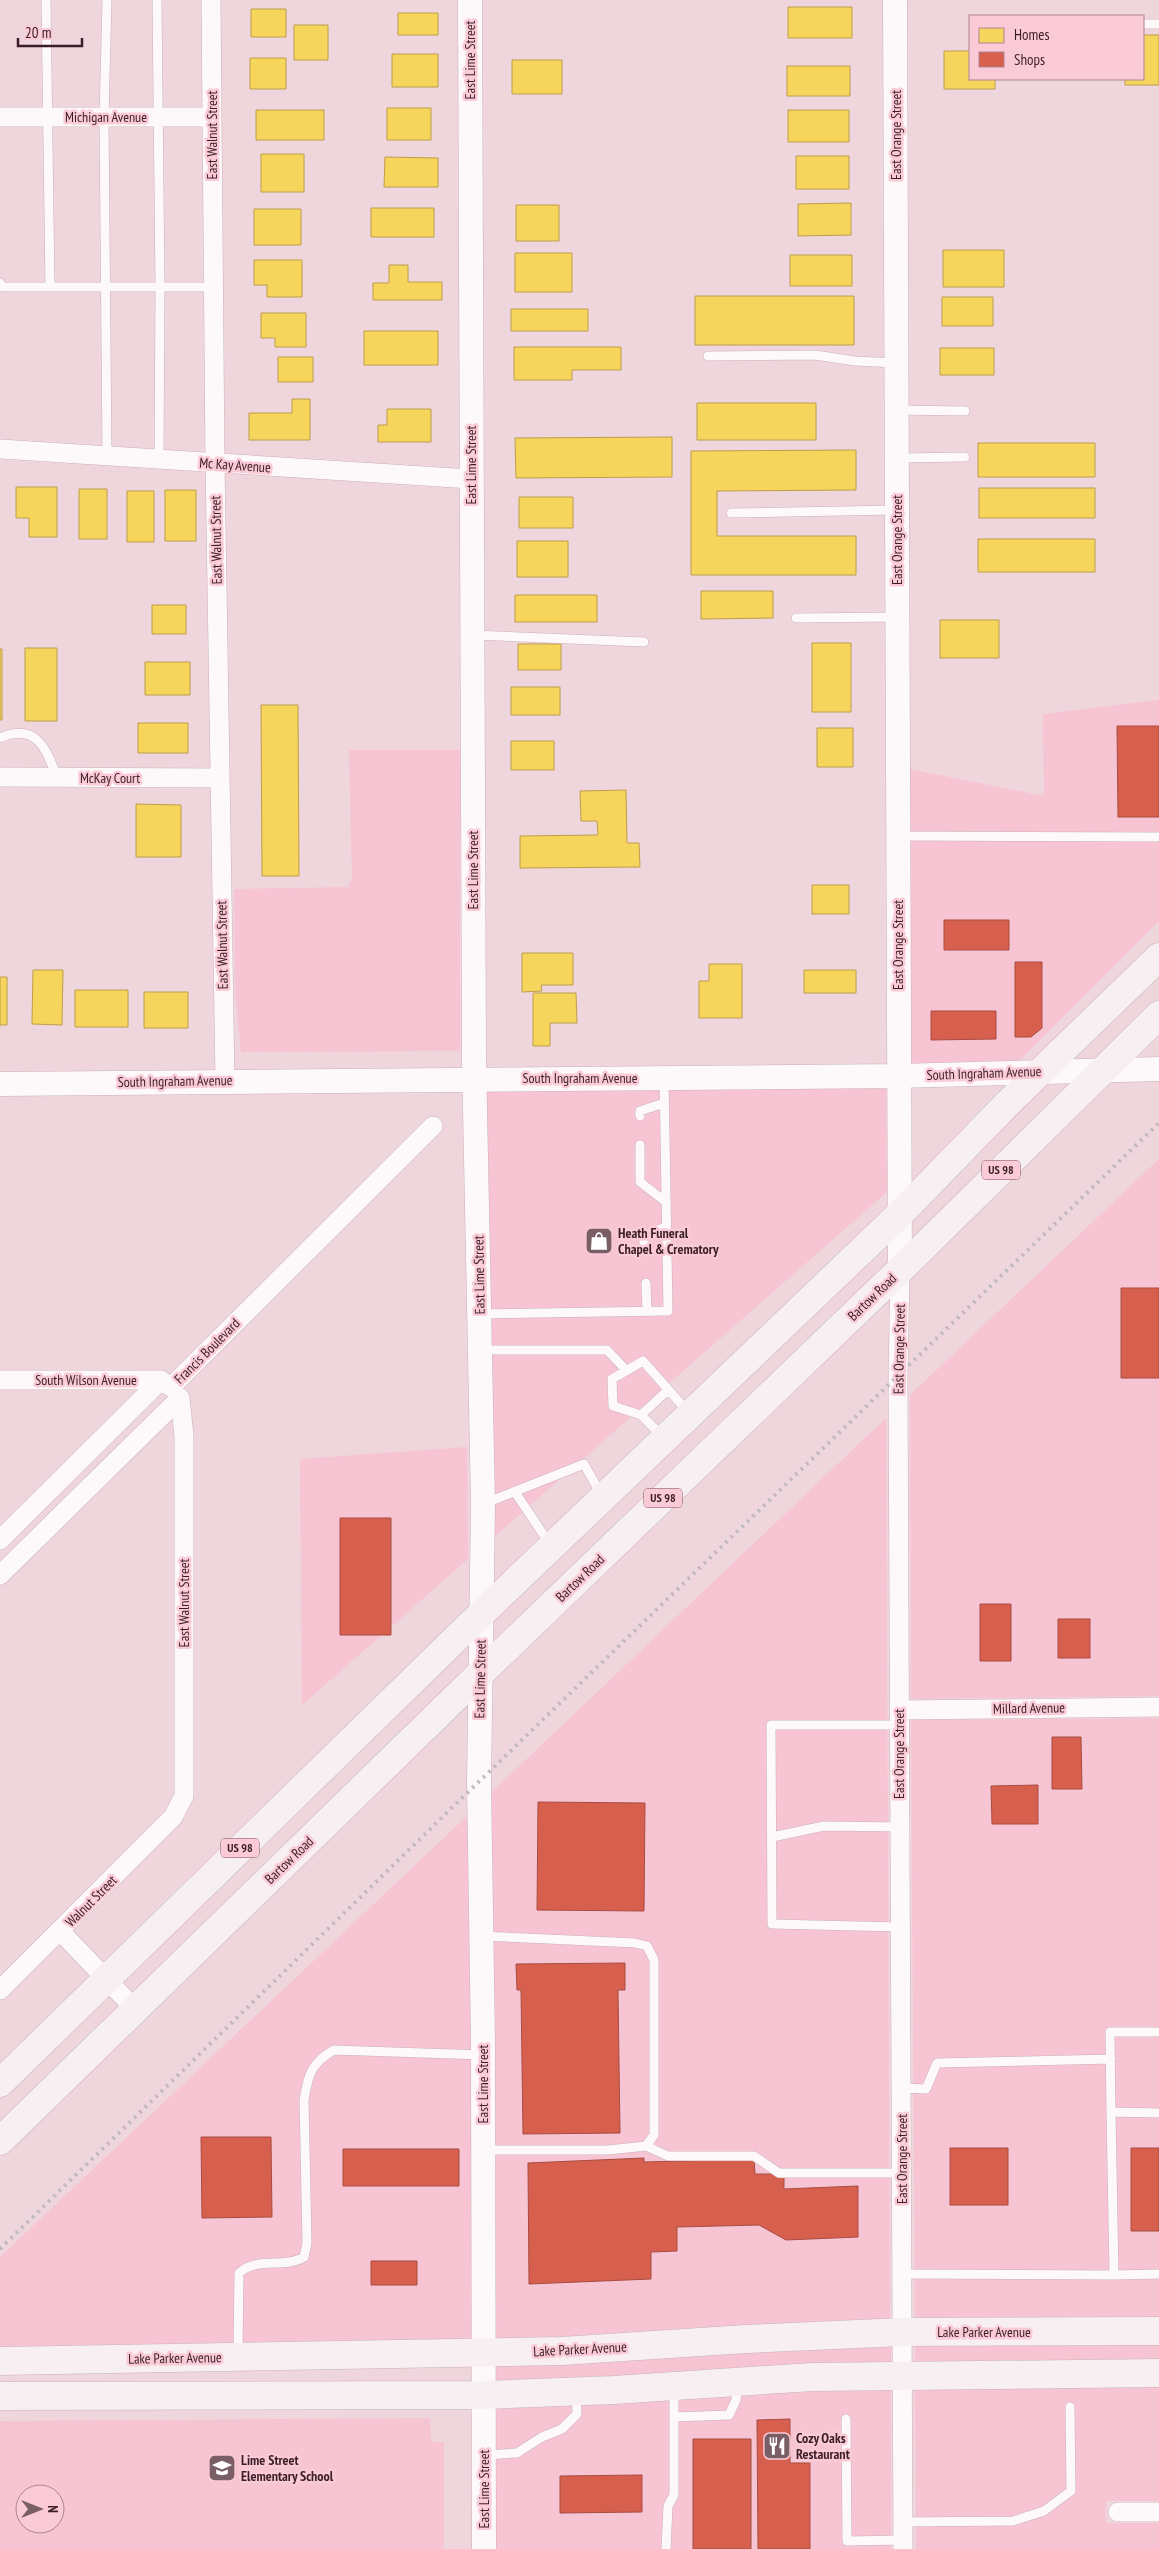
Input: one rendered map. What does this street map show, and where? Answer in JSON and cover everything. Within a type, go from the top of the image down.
[{"type":"main road","name":"US 98","points":[[0,2083],[481,1614],[900,1214],[1040,1072],[1159,957]]},
{"type":"main road","name":"Bartow Road","points":[[0,2141],[480,1673],[900,1270],[1159,1015]]},
{"type":"main road","name":"Lake Parker Avenue","points":[[0,2361],[562,2351],[746,2338],[903,2332],[1159,2331]]},
{"type":"main road","points":[[0,2396],[483,2394],[576,2392],[738,2382],[903,2375],[1159,2373]]},
{"type":"street","name":"East Walnut Street","points":[[212,0],[213,287],[224,1080]]},
{"type":"street","name":"East Lime Street","points":[[470,0],[474,1079],[483,1504],[479,1782],[483,2055],[484,2549]]},
{"type":"street","name":"East Orange Street","points":[[895,0],[903,2537]]},
{"type":"street","name":"Michigan Avenue","points":[[0,117],[212,117]]},
{"type":"street","name":"Mc Kay Avenue","points":[[0,449],[471,479]]},
{"type":"street","name":"McKay Court","points":[[0,777],[220,778]]},
{"type":"street","name":"South Ingraham Avenue","points":[[0,1084],[224,1080],[898,1076],[1159,1069]]},
{"type":"street","name":"Francis Boulevard","points":[[0,1575],[171,1388],[433,1126]]},
{"type":"street","name":"South Wilson Avenue","points":[[0,1380],[171,1388]]},
{"type":"street","name":"East Walnut Street","points":[[171,1388],[184,1436],[185,1762],[184,1796],[178,1808]]},
{"type":"street","name":"Francis Boulevard","points":[[0,1540],[171,1388]]},
{"type":"street","name":"Millard Avenue","points":[[899,1718],[1159,1707]]},
{"type":"street","name":"Walnut Street","points":[[0,1990],[61,1932],[173,1817],[178,1808]]},
{"type":"street","points":[[61,1932],[135,2009]]},
{"type":"street","points":[[1118,2512],[1159,2512]]},
{"type":"lane","points":[[46,0],[50,287]]},
{"type":"lane","points":[[107,0],[104,117],[107,456]]},
{"type":"lane","points":[[157,0],[160,287],[159,460]]},
{"type":"lane","points":[[1144,24],[1159,24]]},
{"type":"lane","points":[[0,283],[2,287],[213,287]]},
{"type":"lane","points":[[708,356],[816,355],[855,362],[896,363]]},
{"type":"lane","points":[[896,410],[965,411]]},
{"type":"lane","points":[[896,458],[965,457]]},
{"type":"lane","points":[[731,513],[896,510]]},
{"type":"lane","points":[[796,618],[897,617]]},
{"type":"lane","points":[[472,634],[644,642]]},
{"type":"lane","points":[[0,738],[9,734],[25,733],[34,736],[49,754],[57,778]]},
{"type":"lane","points":[[898,836],[1159,837]]},
{"type":"lane","points":[[480,1314],[668,1310],[664,1078]]},
{"type":"lane","points":[[640,1116],[640,1111],[664,1103]]},
{"type":"lane","points":[[640,1145],[640,1182],[666,1202]]},
{"type":"lane","points":[[644,1247],[644,1235],[666,1227]]},
{"type":"lane","points":[[646,1283],[647,1311]]},
{"type":"lane","points":[[481,1350],[607,1350],[626,1370]]},
{"type":"lane","points":[[665,1438],[641,1415],[613,1406],[612,1379],[643,1361],[690,1414]]},
{"type":"lane","points":[[641,1415],[668,1390]]},
{"type":"lane","points":[[483,1504],[584,1464],[603,1498]]},
{"type":"lane","points":[[515,1492],[552,1546]]},
{"type":"lane","points":[[899,1718],[771,1725],[772,1924],[900,1926]]},
{"type":"lane","points":[[772,1837],[824,1826],[900,1827]]},
{"type":"lane","points":[[481,1936],[635,1943],[646,1946],[654,1960],[654,2135],[646,2146]]},
{"type":"lane","points":[[1114,2275],[1110,2032],[1159,2032]]},
{"type":"lane","points":[[238,2357],[239,2273],[247,2266],[295,2262],[304,2257],[307,2243],[304,2100],[307,2080],[319,2058],[334,2050],[483,2055]]},
{"type":"lane","points":[[901,2088],[926,2088],[937,2063],[1111,2059]]},
{"type":"lane","points":[[1111,2112],[1159,2113]]},
{"type":"lane","points":[[483,2150],[616,2150],[646,2146],[668,2156],[754,2156],[779,2172],[902,2173]]},
{"type":"lane","points":[[903,2274],[1159,2274]]},
{"type":"lane","points":[[674,2417],[728,2415],[736,2400],[738,2382]]},
{"type":"lane","points":[[666,2549],[668,2506],[674,2495],[674,2386]]},
{"type":"lane","points":[[484,2456],[517,2453],[542,2437],[562,2429],[577,2414],[576,2392]]},
{"type":"lane","points":[[846,2419],[847,2545],[1014,2521],[1044,2511],[1071,2491],[1070,2407]]},
{"type":"shaded area","points":[[1159,700],[1159,921],[1018,1062],[910,1065],[910,769],[1044,796],[1043,714]]},
{"type":"shaded area","points":[[349,750],[460,750],[460,1051],[241,1052],[235,990],[234,889],[348,887],[352,879]]},
{"type":"shaded area","points":[[886,1087],[887,1192],[493,1538],[487,1090]]},
{"type":"shaded area","points":[[1159,1159],[1159,1696],[911,1699],[910,1395]]},
{"type":"shaded area","points":[[886,1418],[890,2322],[495,2342],[495,2042],[491,1793]]},
{"type":"shaded area","points":[[467,1447],[468,1559],[302,1705],[300,1459]]},
{"type":"shaded area","points":[[1159,1718],[1159,2320],[915,2321],[911,1720]]},
{"type":"shaded area","points":[[467,1816],[471,2042],[471,2342],[0,2350],[0,2257]]},
{"type":"shaded area","points":[[1159,2342],[1159,2362],[915,2364],[915,2343]]},
{"type":"shaded area","points":[[891,2344],[891,2365],[495,2383],[495,2363]]},
{"type":"shaded area","points":[[1159,2384],[1159,2501],[1106,2501],[1106,2523],[1159,2523],[1159,2549],[916,2549],[915,2386]]},
{"type":"shaded area","points":[[891,2386],[891,2549],[496,2549],[495,2405]]},
{"type":"shaded area","name":"Lime Street Elementary School","points":[[430,2418],[431,2442],[444,2442],[444,2549],[0,2549],[0,2421]]},
{"type":"building: Homes","points":[[788,7],[852,7],[852,38],[788,38]]},
{"type":"building: Homes","points":[[251,9],[286,9],[286,37],[251,37]]},
{"type":"building: Homes","points":[[398,13],[438,13],[438,35],[398,35]]},
{"type":"building: Homes","points":[[294,25],[328,25],[328,60],[294,60]]},
{"type":"building: Homes","points":[[1144,35],[1159,35],[1159,85],[1125,85],[1125,80],[1144,80]]},
{"type":"building: Homes","points":[[944,51],[969,51],[969,80],[995,80],[995,89],[944,89]]},
{"type":"building: Homes","points":[[392,54],[438,54],[438,87],[392,87]]},
{"type":"building: Homes","points":[[250,58],[286,58],[286,89],[250,89]]},
{"type":"building: Homes","points":[[512,60],[562,60],[562,94],[512,94]]},
{"type":"building: Homes","points":[[787,66],[850,66],[850,96],[787,96]]},
{"type":"building: Homes","points":[[387,108],[431,108],[431,140],[387,140]]},
{"type":"building: Homes","points":[[256,110],[324,110],[324,140],[256,140]]},
{"type":"building: Homes","points":[[788,110],[849,110],[849,142],[788,142]]},
{"type":"building: Homes","points":[[261,154],[304,154],[304,192],[261,192]]},
{"type":"building: Homes","points":[[796,156],[849,156],[849,189],[796,189]]},
{"type":"building: Homes","points":[[385,157],[438,158],[438,187],[384,187]]},
{"type":"building: Homes","points":[[851,203],[851,235],[798,236],[798,204]]},
{"type":"building: Homes","points":[[516,205],[559,205],[559,241],[516,241]]},
{"type":"building: Homes","points":[[371,208],[434,208],[434,237],[371,237]]},
{"type":"building: Homes","points":[[254,209],[301,209],[301,245],[254,245]]},
{"type":"building: Homes","points":[[943,250],[1004,250],[1004,287],[943,287]]},
{"type":"building: Homes","points":[[515,253],[572,253],[572,292],[515,292]]},
{"type":"building: Homes","points":[[790,255],[852,255],[852,286],[790,286]]},
{"type":"building: Homes","points":[[254,260],[302,260],[302,297],[267,297],[267,285],[254,285]]},
{"type":"building: Homes","points":[[389,265],[408,265],[408,282],[442,282],[442,300],[373,300],[373,283],[389,283]]},
{"type":"building: Homes","points":[[695,296],[854,296],[854,345],[695,345]]},
{"type":"building: Homes","points":[[942,297],[993,297],[993,326],[942,326]]},
{"type":"building: Homes","points":[[511,309],[588,309],[588,331],[511,331]]},
{"type":"building: Homes","points":[[261,313],[306,313],[306,347],[275,347],[275,338],[261,338]]},
{"type":"building: Homes","points":[[364,331],[438,331],[438,365],[364,365]]},
{"type":"building: Homes","points":[[514,347],[621,347],[621,370],[572,370],[572,380],[514,380]]},
{"type":"building: Homes","points":[[940,348],[994,348],[994,375],[940,375]]},
{"type":"building: Homes","points":[[278,357],[313,357],[313,382],[278,382]]},
{"type":"building: Homes","points":[[292,399],[310,399],[310,440],[249,440],[249,413],[292,413]]},
{"type":"building: Homes","points":[[697,403],[816,403],[816,440],[697,440]]},
{"type":"building: Homes","points":[[387,409],[431,409],[431,442],[378,442],[378,425],[387,425]]},
{"type":"building: Homes","points":[[672,437],[672,477],[516,478],[515,438]]},
{"type":"building: Homes","points":[[978,443],[1095,443],[1095,477],[978,477]]},
{"type":"building: Homes","points":[[856,450],[856,490],[717,491],[717,536],[856,536],[856,575],[691,575],[691,451]]},
{"type":"building: Homes","points":[[16,487],[57,487],[57,537],[29,537],[29,518],[16,518]]},
{"type":"building: Homes","points":[[979,488],[1095,488],[1095,518],[979,518]]},
{"type":"building: Homes","points":[[79,489],[107,489],[107,539],[79,539]]},
{"type":"building: Homes","points":[[165,490],[196,490],[196,541],[165,541]]},
{"type":"building: Homes","points":[[127,491],[154,491],[154,542],[127,542]]},
{"type":"building: Homes","points":[[519,497],[573,497],[573,528],[519,528]]},
{"type":"building: Homes","points":[[978,539],[1095,539],[1095,572],[978,572]]},
{"type":"building: Homes","points":[[517,541],[568,541],[568,577],[517,577]]},
{"type":"building: Homes","points":[[701,591],[773,591],[773,618],[701,619]]},
{"type":"building: Homes","points":[[515,595],[597,595],[597,622],[515,622]]},
{"type":"building: Homes","points":[[152,605],[186,605],[186,634],[152,634]]},
{"type":"building: Homes","points":[[940,620],[999,620],[999,658],[940,658]]},
{"type":"building: Homes","points":[[812,643],[851,643],[851,712],[812,712]]},
{"type":"building: Homes","points":[[518,644],[561,644],[561,670],[518,670]]},
{"type":"building: Homes","points":[[25,648],[57,648],[57,721],[25,721]]},
{"type":"building: Homes","points":[[0,649],[2,649],[2,720],[0,720]]},
{"type":"building: Homes","points":[[145,662],[190,662],[190,695],[145,695]]},
{"type":"building: Homes","points":[[511,687],[560,687],[560,715],[511,715]]},
{"type":"building: Homes","points":[[261,705],[298,705],[299,876],[262,876]]},
{"type":"building: Homes","points":[[138,723],[188,723],[188,753],[138,753]]},
{"type":"building: Homes","points":[[817,728],[853,728],[853,767],[817,767]]},
{"type":"building: Homes","points":[[511,741],[554,741],[554,770],[511,770]]},
{"type":"building: Homes","points":[[626,790],[627,843],[639,843],[640,867],[520,868],[520,836],[598,835],[597,821],[581,821],[580,791]]},
{"type":"building: Homes","points":[[136,804],[181,805],[181,857],[136,857]]},
{"type":"building: Homes","points":[[812,885],[849,885],[849,914],[812,914]]},
{"type":"building: Homes","points":[[522,953],[573,953],[573,985],[541,985],[542,991],[522,992]]},
{"type":"building: Homes","points":[[709,964],[742,964],[742,1018],[699,1018],[699,981],[709,981]]},
{"type":"building: Homes","points":[[33,970],[63,970],[62,1025],[32,1024]]},
{"type":"building: Homes","points":[[804,970],[856,970],[856,993],[804,993]]},
{"type":"building: Homes","points":[[0,977],[7,977],[7,1025],[0,1025]]},
{"type":"building: Homes","points":[[75,990],[128,990],[128,1027],[75,1027]]},
{"type":"building: Homes","points":[[144,992],[188,992],[188,1028],[144,1028]]},
{"type":"building: Homes","points":[[533,993],[576,993],[577,1023],[550,1023],[550,1046],[533,1046]]},
{"type":"building: Shops","points":[[1117,726],[1159,726],[1159,817],[1118,817]]},
{"type":"building: Shops","points":[[944,920],[1009,920],[1009,950],[944,950]]},
{"type":"building: Shops","points":[[1015,962],[1042,962],[1042,1028],[1031,1037],[1015,1037]]},
{"type":"building: Shops","points":[[931,1011],[996,1011],[996,1039],[931,1040]]},
{"type":"building: Shops","points":[[1121,1288],[1159,1288],[1159,1378],[1121,1378]]},
{"type":"building: Shops","points":[[340,1518],[391,1518],[391,1635],[340,1635]]},
{"type":"building: Shops","points":[[980,1604],[1011,1604],[1011,1661],[980,1661]]},
{"type":"building: Shops","points":[[1058,1619],[1090,1619],[1090,1658],[1058,1658]]},
{"type":"building: Shops","points":[[1052,1737],[1081,1737],[1082,1789],[1052,1789]]},
{"type":"building: Shops","points":[[1038,1785],[1038,1824],[992,1824],[991,1786]]},
{"type":"building: Shops","points":[[538,1802],[645,1803],[644,1911],[537,1910]]},
{"type":"building: Shops","points":[[625,1963],[625,1990],[618,1990],[620,2133],[523,2134],[521,1990],[517,1990],[516,1964]]},
{"type":"building: Shops","points":[[201,2137],[271,2137],[272,2217],[202,2218]]},
{"type":"building: Shops","points":[[950,2148],[1008,2148],[1008,2205],[950,2205]]},
{"type":"building: Shops","points":[[1131,2148],[1159,2148],[1159,2231],[1131,2231]]},
{"type":"building: Shops","points":[[343,2149],[459,2149],[459,2186],[343,2186]]},
{"type":"building: Shops","points":[[644,2158],[644,2162],[754,2159],[755,2174],[784,2174],[784,2189],[858,2186],[858,2237],[786,2240],[759,2225],[677,2227],[677,2251],[651,2252],[651,2279],[529,2284],[528,2163]]},
{"type":"building: Shops","points":[[371,2261],[417,2261],[417,2285],[371,2285]]},
{"type":"building: Shops","points":[[790,2419],[790,2463],[810,2463],[810,2549],[758,2549],[757,2420]]},
{"type":"building: Shops","points":[[693,2439],[751,2439],[751,2549],[693,2549]]},
{"type":"building: Shops","points":[[642,2475],[642,2512],[560,2513],[560,2476]]},
{"type":"railway","points":[[0,2249],[463,1797],[1159,1123]]},
{"type":"place","name":"Heath Funeral Chapel & Crematory","points":[[599,1241]]},
{"type":"place","name":"Cozy Oaks Restaurant","points":[[777,2446]]},
{"type":"place","name":"Lime Street Elementary School","points":[[222,2468]]}]
